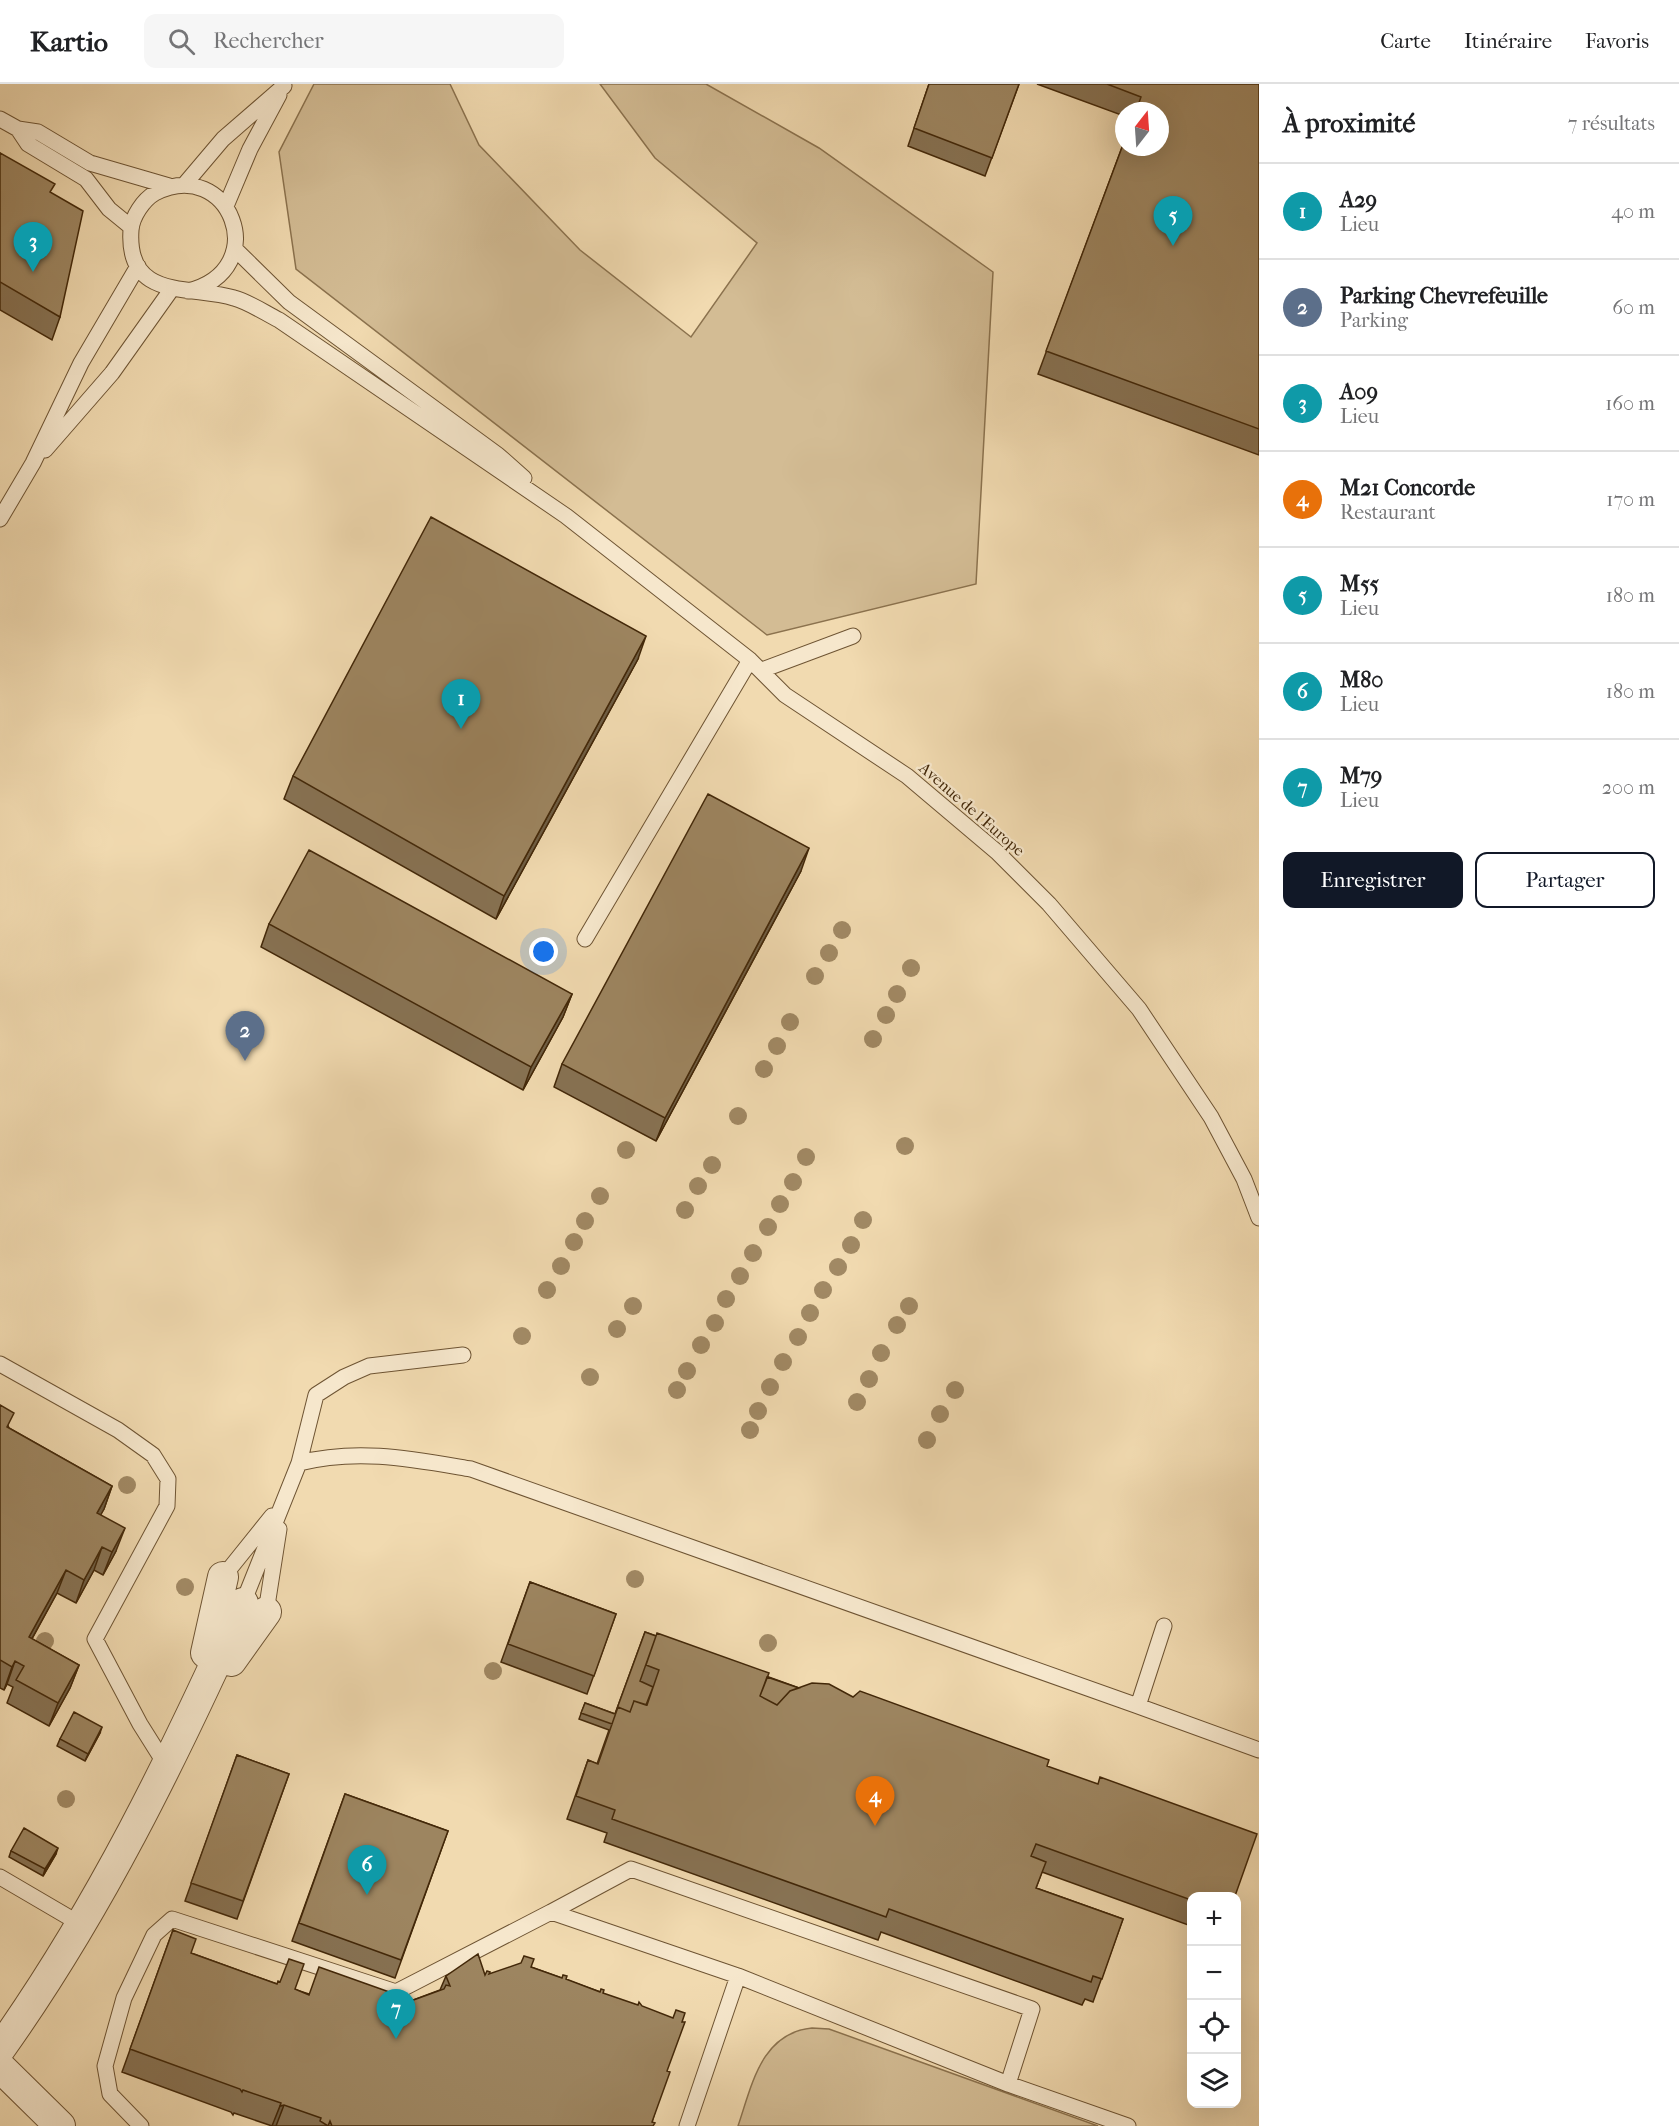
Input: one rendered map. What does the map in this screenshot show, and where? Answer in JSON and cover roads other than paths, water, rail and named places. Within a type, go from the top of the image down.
[{"type":"street","points":[[191,1717],[223,1577]]},
{"type":"street","points":[[0,2049],[82,1925],[167,1767],[191,1717],[255,1607]]},
{"type":"street","points":[[0,2067],[57,2125]]},
{"type":"lane","points":[[226,206],[250,149],[284,86],[223,139],[176,186],[151,195],[138,210],[131,227],[131,247],[138,266],[152,281],[171,290],[235,298],[279,320],[566,516]]},
{"type":"lane","points":[[0,119],[18,129],[38,132],[90,162],[176,186],[200,187],[214,195],[226,206],[236,226],[236,249],[230,265],[219,278],[205,287],[188,291]]},
{"type":"lane","points":[[18,129],[28,144],[86,179],[109,209],[131,227]]},
{"type":"lane","points":[[236,249],[289,302],[498,455],[566,516]]},
{"type":"lane","points":[[0,519],[33,464],[81,363],[138,266]]},
{"type":"lane","points":[[33,464],[112,373],[171,290]]},
{"type":"lane","name":"Avenue de l'Europe","points":[[566,516],[756,665],[785,695],[907,776],[997,852],[1049,904],[1139,1009],[1176,1062],[1244,1179],[1259,1218]]},
{"type":"lane","points":[[585,939],[756,665],[853,636]]},
{"type":"lane","points":[[255,1607],[283,1502],[299,1463],[316,1395],[344,1377],[369,1366],[463,1354]]},
{"type":"lane","points":[[0,1364],[118,1430],[153,1455],[168,1479],[167,1506],[95,1639],[140,1724],[167,1767]]},
{"type":"lane","points":[[299,1463],[343,1454],[393,1455],[471,1469],[1259,1750]]},
{"type":"lane","points":[[223,1577],[283,1502]]},
{"type":"lane","points":[[255,1607],[283,1502]]},
{"type":"lane","points":[[1138,1706],[1164,1626]]},
{"type":"lane","points":[[141,2126],[110,2094],[105,2066],[124,1998],[154,1935],[172,1919],[396,1992],[631,1869],[1032,2009],[1008,2084]]},
{"type":"lane","points":[[0,1877],[82,1925]]},
{"type":"lane","points":[[551,1912],[738,1976],[1008,2084],[1128,2126]]},
{"type":"lane","points":[[687,2126],[738,1976]]},
{"type":"place","name":"M55","points":[[1173,246]]},
{"type":"place","name":"A09","points":[[33,272]]},
{"type":"place","name":"A29","points":[[461,729]]},
{"type":"place","name":"Parking Chevrefeuille","points":[[245,1061]]},
{"type":"place","name":"M21 Concorde","points":[[875,1826]]},
{"type":"place","name":"M80","points":[[367,1895]]},
{"type":"place","name":"M79","points":[[396,2039]]}]
